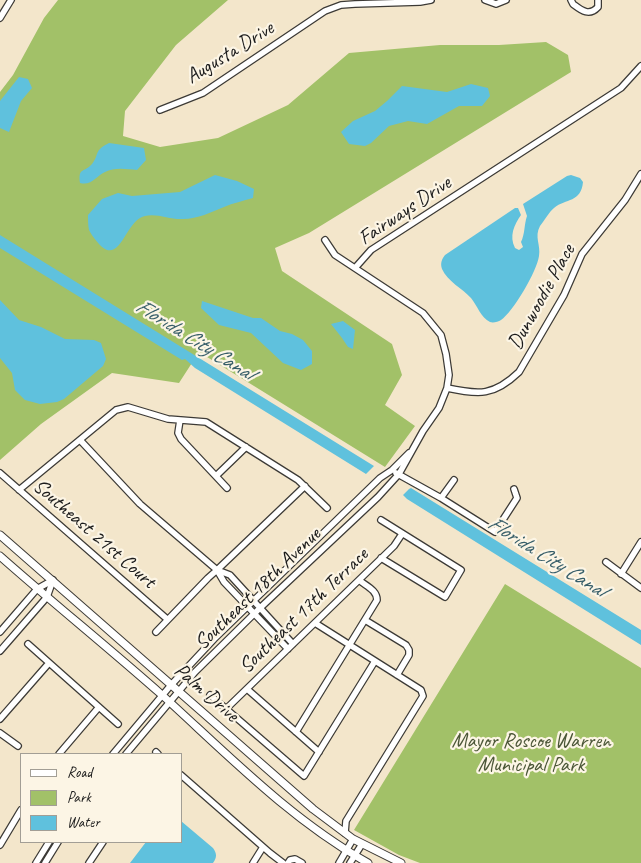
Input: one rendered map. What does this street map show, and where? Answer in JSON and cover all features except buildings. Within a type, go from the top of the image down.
[{"type":"main road","name":"Palm Drive","points":[[0,535],[284,784],[335,826],[353,839],[401,863]]},
{"type":"main road","name":"Palm Drive","points":[[0,556],[169,702],[275,797],[346,851],[368,863]]},
{"type":"street","points":[[0,18],[11,0]]},
{"type":"street","name":"Augusta Drive","points":[[160,110],[203,93],[325,11],[348,5],[431,0]]},
{"type":"street","points":[[485,0],[496,4],[506,0]]},
{"type":"street","points":[[571,0],[573,4],[588,13],[594,12],[598,7],[598,0]]},
{"type":"street","name":"Fairways Drive","points":[[399,474],[423,431],[439,408],[447,388],[450,374],[446,354],[441,335],[423,313],[355,268],[371,250],[621,88],[641,66]]},
{"type":"street","name":"Dunwoodie Place","points":[[447,388],[466,392],[490,392],[519,372],[564,296],[582,254],[625,200],[641,174]]},
{"type":"street","points":[[325,240],[335,255],[355,268]]},
{"type":"street","points":[[19,490],[116,410],[128,407],[168,419],[206,422],[298,480],[327,508]]},
{"type":"street","points":[[180,420],[178,433],[181,439],[227,488]]},
{"type":"street","points":[[80,440],[140,504],[217,570],[224,582],[288,649]]},
{"type":"street","points":[[216,476],[246,447]]},
{"type":"street","name":"Fairways Drive","points":[[392,470],[413,448]]},
{"type":"street","points":[[392,470],[495,532],[517,498],[514,489]]},
{"type":"street","name":"Southeast 18th Avenue","points":[[114,753],[171,685],[214,639],[380,478],[392,470]]},
{"type":"street","name":"Southeast 21st Court","points":[[0,473],[167,619]]},
{"type":"street","name":"Southeast 18th Avenue","points":[[127,753],[178,691],[260,608],[378,497],[399,474]]},
{"type":"street","points":[[441,498],[454,480]]},
{"type":"street","points":[[156,632],[208,578],[305,486]]},
{"type":"street","points":[[381,520],[461,570],[445,597],[381,558]]},
{"type":"street","name":"Southeast 17th Terrace","points":[[226,709],[394,546],[402,534]]},
{"type":"street","points":[[621,574],[641,542]]},
{"type":"street","points":[[606,562],[641,588]]},
{"type":"street","points":[[217,570],[230,575],[293,644]]},
{"type":"street","points":[[0,632],[38,590],[53,580]]},
{"type":"street","points":[[0,651],[47,598],[53,580]]},
{"type":"street","points":[[296,732],[377,600],[375,592],[359,580]]},
{"type":"street","points":[[365,620],[406,645],[409,650],[409,655],[397,675]]},
{"type":"street","points":[[315,623],[421,690],[423,696],[346,821],[345,833]]},
{"type":"street","points":[[28,644],[118,724]]},
{"type":"street","points":[[210,695],[304,776],[375,661]]},
{"type":"street","points":[[0,719],[49,662]]},
{"type":"street","points":[[247,689],[319,752]]},
{"type":"street","points":[[60,753],[99,707]]},
{"type":"street","points":[[0,733],[18,746]]},
{"type":"street","points":[[182,776],[284,863]]},
{"type":"street","points":[[0,845],[20,812]]},
{"type":"street","points":[[335,826],[346,821]]},
{"type":"street","points":[[339,863],[353,839]]},
{"type":"street","points":[[36,863],[48,843]]},
{"type":"street","points":[[45,863],[57,843]]},
{"type":"street","points":[[89,863],[102,843]]},
{"type":"street","points":[[350,863],[362,844]]},
{"type":"street","points":[[253,863],[263,847]]},
{"type":"street","points":[[288,863],[290,860],[296,859],[302,863]]},
{"type":"green space","points":[[58,0],[228,0],[176,45],[125,111],[123,136],[160,147],[218,138],[288,105],[349,53],[440,45],[499,45],[546,42],[568,55],[571,72],[309,233],[275,248],[282,271],[392,344],[402,375],[385,405],[415,426],[385,467],[199,352],[179,383],[112,373],[41,424],[0,460],[0,92],[13,75],[44,18]]},
{"type":"green space","name":"Mayor Roscoe Warren Municipal Park","points":[[505,584],[641,668],[641,863],[420,863],[399,855],[354,830]]},
{"type":"water","points":[[19,77],[28,79],[32,88],[21,101],[9,132],[0,128],[0,101]]},
{"type":"water","points":[[471,84],[488,88],[490,96],[482,106],[459,106],[427,124],[408,121],[389,126],[371,143],[365,146],[349,144],[341,132],[353,121],[375,111],[402,86],[447,92]]},
{"type":"water","points":[[109,143],[144,148],[146,160],[137,170],[112,169],[91,182],[80,183],[81,172],[92,164],[101,148]]},
{"type":"water","points":[[215,175],[237,181],[254,189],[253,198],[189,219],[154,215],[145,216],[134,224],[117,247],[112,250],[102,247],[89,230],[88,215],[102,199],[118,193],[132,196],[180,192]]},
{"type":"water","points":[[571,175],[580,178],[583,182],[582,189],[576,197],[554,208],[548,214],[538,230],[539,256],[529,281],[506,316],[501,320],[490,322],[471,298],[444,273],[441,265],[443,258],[515,208],[518,208],[521,215],[514,227],[512,239],[515,248],[519,250],[523,247],[521,242],[527,216],[523,204]]},
{"type":"water","name":"Florida City Canal","points":[[0,235],[374,466],[366,474],[195,368],[185,359],[182,360],[0,248]]},
{"type":"water","points":[[0,300],[19,320],[41,327],[65,339],[94,340],[101,343],[106,359],[103,366],[64,399],[57,402],[40,404],[25,400],[15,390],[12,373],[0,358]]},
{"type":"water","points":[[202,301],[253,318],[261,318],[280,331],[292,334],[303,340],[312,351],[312,364],[301,370],[283,363],[251,333],[219,325],[201,308]]},
{"type":"water","points":[[343,321],[355,330],[353,349],[348,347],[331,324]]},
{"type":"water","name":"Florida City Canal","points":[[411,488],[641,630],[641,645],[407,499],[403,495]]},
{"type":"water","points":[[182,822],[213,848],[216,856],[213,863],[130,863],[145,843],[182,843]]}]
